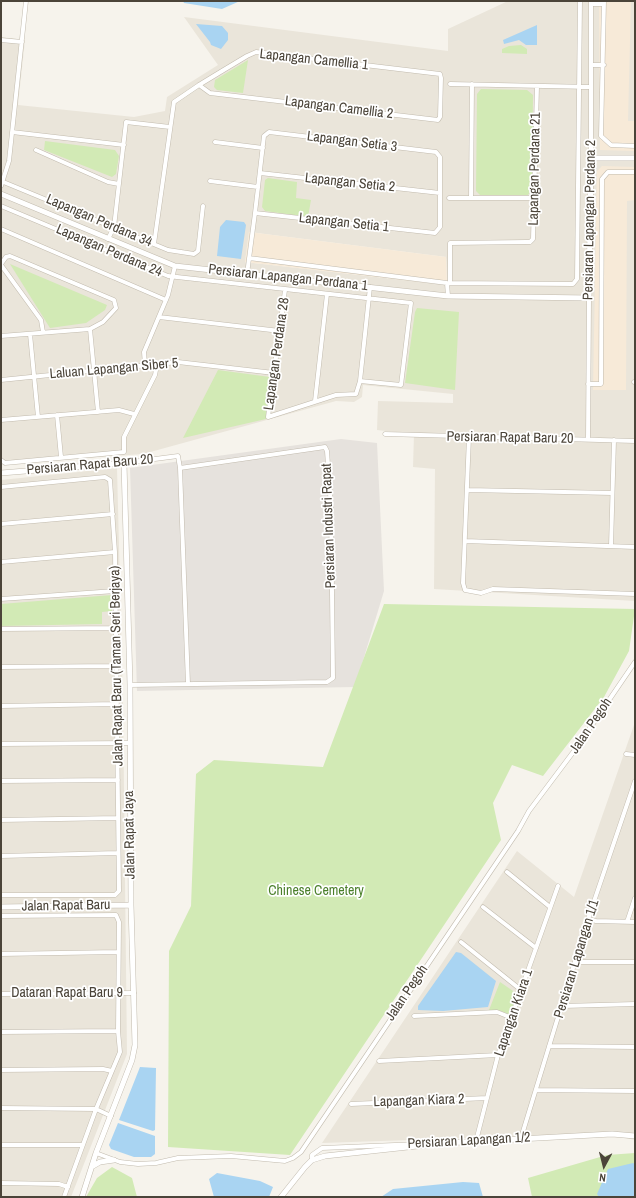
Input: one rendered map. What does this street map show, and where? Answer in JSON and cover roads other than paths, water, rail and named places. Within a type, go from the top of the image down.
[{"type":"street","points":[[2,183],[9,161],[26,1]]},
{"type":"street","points":[[249,258],[449,283],[570,285],[575,282],[580,1]]},
{"type":"street","points":[[591,3],[604,2],[604,65],[601,136],[611,145],[635,146]]},
{"type":"street","name":"Persiaran Lapangan Perdana 2","points":[[588,439],[591,3]]},
{"type":"street","points":[[1,40],[22,42]]},
{"type":"street","name":"Lapangan Camellia 1","points":[[154,244],[174,102],[256,52],[440,74],[442,78]]},
{"type":"street","points":[[591,65],[604,65]]},
{"type":"street","name":"Lapangan Camellia 2","points":[[199,86],[210,93],[438,120],[440,118],[442,78]]},
{"type":"street","points":[[450,84],[591,87]]},
{"type":"street","points":[[471,198],[472,84]]},
{"type":"street","name":"Lapangan Perdana 21","points":[[449,283],[450,243],[530,242],[533,238],[535,198],[536,86]]},
{"type":"street","points":[[108,239],[114,227],[126,122],[170,127]]},
{"type":"street","points":[[12,132],[124,145]]},
{"type":"street","name":"Lapangan Setia 3","points":[[263,148],[264,136],[269,132],[436,152],[439,155],[440,193]]},
{"type":"street","points":[[214,142],[263,148],[247,274]]},
{"type":"street","points":[[36,150],[108,182],[119,184]]},
{"type":"street","points":[[591,158],[635,158]]},
{"type":"street","points":[[588,384],[601,384],[602,179],[605,174],[635,172]]},
{"type":"street","name":"Lapangan Setia 2","points":[[260,173],[440,193]]},
{"type":"street","points":[[210,181],[258,187]]},
{"type":"street","name":"Lapangan Perdana 34","points":[[2,183],[154,244],[174,251],[194,254],[198,251],[203,206]]},
{"type":"street","name":"Lapangan Setia 1","points":[[255,213],[433,233],[439,229],[440,193]]},
{"type":"street","name":"Persiaran Lapangan Perdana 1","points":[[1,194],[175,266],[448,296],[589,298]]},
{"type":"street","points":[[449,198],[535,198]]},
{"type":"street","name":"Lapangan Perdana 24","points":[[1,206],[151,270],[173,276],[370,300],[411,303],[401,385],[360,381]]},
{"type":"street","points":[[1,229],[166,300]]},
{"type":"street","points":[[1,336],[90,328],[103,322],[116,308],[114,300],[10,256],[6,258],[1,265],[41,320],[43,332]]},
{"type":"street","points":[[145,365],[144,352],[166,300],[175,266]]},
{"type":"street","points":[[448,296],[449,283]]},
{"type":"street","points":[[327,294],[315,401],[336,395],[356,394],[360,381],[370,300],[370,287]]},
{"type":"street","name":"Lapangan Perdana 28","points":[[285,290],[268,417],[315,401]]},
{"type":"street","points":[[159,317],[280,331]]},
{"type":"street","points":[[90,328],[98,412]]},
{"type":"street","points":[[30,334],[38,417]]},
{"type":"street","name":"Laluan Lapangan Siber 5","points":[[1,380],[178,362],[274,373]]},
{"type":"street","points":[[1,460],[5,463],[124,452],[124,437],[134,414],[155,375],[157,365]]},
{"type":"street","points":[[1,420],[119,410],[134,414]]},
{"type":"street","points":[[58,415],[61,457]]},
{"type":"street","name":"Persiaran Rapat Baru 20","points":[[385,434],[635,440]]},
{"type":"street","points":[[469,437],[468,490],[462,583],[465,590],[481,593],[493,589],[635,594]]},
{"type":"street","points":[[611,546],[614,440]]},
{"type":"street","name":"Persiaran Industri Rapat","points":[[130,685],[327,682],[333,678],[331,508],[327,451],[325,447],[321,446],[180,468]]},
{"type":"street","name":"Persiaran Rapat Baru 20","points":[[1,473],[124,463],[178,456],[180,468]]},
{"type":"street","name":"Jalan Rapat Jaya","points":[[82,1197],[96,1153],[134,1053],[136,1028],[131,905],[129,743],[130,685],[124,463]]},
{"type":"street","points":[[180,468],[188,684]]},
{"type":"street","name":"Jalan Rapat Baru (Taman Seri Berjaya)","points":[[1,487],[109,478],[110,480],[115,552],[119,891],[117,894],[1,895]]},
{"type":"street","points":[[468,490],[612,493]]},
{"type":"street","points":[[1,524],[113,514]]},
{"type":"street","points":[[465,541],[635,547]]},
{"type":"street","points":[[1,562],[115,552]]},
{"type":"street","points":[[1,599],[115,591]]},
{"type":"street","points":[[1,629],[116,628]]},
{"type":"street","name":"Jalan Pegoh","points":[[96,1153],[114,1160],[138,1164],[156,1163],[178,1158],[231,1156],[285,1160],[293,1158],[301,1152],[518,831],[529,811],[577,747],[635,662]]},
{"type":"street","points":[[1,667],[117,666]]},
{"type":"street","points":[[1,706],[117,704]]},
{"type":"street","points":[[1,744],[129,743]]},
{"type":"street","points":[[626,754],[635,755]]},
{"type":"street","points":[[1,781],[118,780]]},
{"type":"street","name":"Persiaran Lapangan 1/1","points":[[521,1138],[563,1006],[588,919],[635,781]]},
{"type":"street","points":[[1,820],[118,818]]},
{"type":"street","points":[[1,856],[118,853]]},
{"type":"street","points":[[507,872],[550,907]]},
{"type":"street","name":"Lapangan Kiara 1","points":[[476,1141],[498,1055],[558,886]]},
{"type":"street","points":[[627,922],[635,898]]},
{"type":"street","name":"Jalan Rapat Baru","points":[[1,907],[131,905]]},
{"type":"street","points":[[483,907],[536,948]]},
{"type":"street","name":"Jalan Rapat Baru","points":[[1,916],[116,915],[119,922],[118,952]]},
{"type":"street","points":[[588,919],[596,922],[635,922]]},
{"type":"street","points":[[461,942],[521,990]]},
{"type":"street","points":[[1,954],[118,952],[118,1031],[120,1052],[82,1145],[64,1197]]},
{"type":"street","points":[[576,962],[635,962]]},
{"type":"street","name":"Dataran Rapat Baru 9","points":[[1,994],[134,993]]},
{"type":"street","points":[[563,1006],[635,1004]]},
{"type":"street","points":[[414,1016],[497,1012],[512,1018]]},
{"type":"street","points":[[1,1032],[118,1031]]},
{"type":"street","points":[[550,1046],[635,1047]]},
{"type":"street","points":[[379,1061],[498,1055]]},
{"type":"street","points":[[1,1070],[103,1069],[112,1072]]},
{"type":"street","points":[[536,1090],[635,1090]]},
{"type":"street","name":"Lapangan Kiara 2","points":[[351,1104],[487,1098]]},
{"type":"street","points":[[1,1108],[96,1109],[111,1116]]},
{"type":"street","name":"Persiaran Lapangan 1/2","points":[[312,1160],[312,1155],[322,1148],[612,1134],[635,1136]]},
{"type":"street","points":[[281,1197],[312,1160],[325,1156],[362,1151],[446,1143]]},
{"type":"street","points":[[1,1145],[82,1145]]},
{"type":"street","points":[[93,1166],[100,1162],[114,1160]]},
{"type":"street","points":[[1,1183],[58,1184],[68,1187]]},
{"type":"water","points":[[183,1],[240,1],[222,9],[184,3]]},
{"type":"water","points":[[196,24],[222,26],[228,33],[228,40],[221,49],[211,45]]},
{"type":"water","points":[[537,25],[537,45],[526,45],[519,40],[504,44],[503,40]]},
{"type":"water","points":[[226,220],[244,222],[246,225],[241,259],[217,256],[220,227]]},
{"type":"water","points":[[456,952],[461,953],[496,981],[488,1007],[443,1011],[418,1010],[418,1006]]},
{"type":"water","points":[[140,1067],[156,1068],[155,1130],[153,1131],[119,1120]]},
{"type":"water","points":[[118,1123],[155,1136],[155,1154],[151,1157],[134,1157],[111,1149],[109,1145]]},
{"type":"water","points":[[633,1163],[635,1164],[635,1197],[599,1197],[597,1194],[608,1169]]},
{"type":"water","points":[[217,1173],[260,1181],[273,1187],[269,1197],[214,1197],[209,1179]]},
{"type":"water","points":[[463,1182],[479,1183],[483,1197],[381,1197],[393,1189]]},
{"type":"park label","name":"Chinese Cemetery","points":[[316,891]]}]
